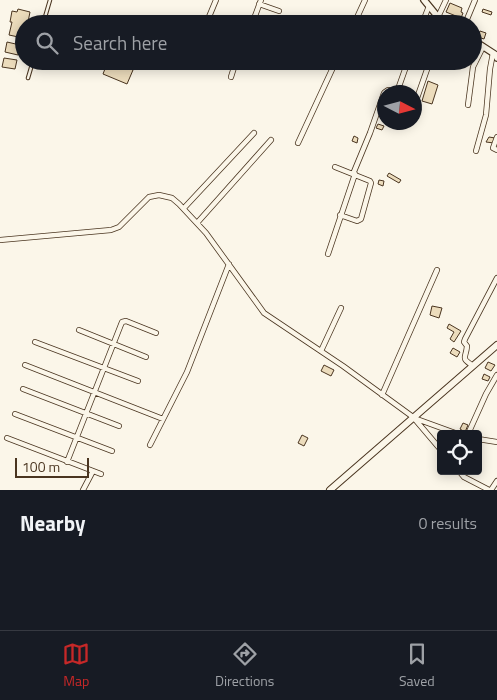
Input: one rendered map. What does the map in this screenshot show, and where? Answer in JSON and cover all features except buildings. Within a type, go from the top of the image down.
[{"type":"main road","points":[[330,490],[497,345]]},
{"type":"street","points":[[210,15],[216,0]]},
{"type":"street","points":[[358,15],[365,0]]},
{"type":"street","points":[[424,0],[437,15]]},
{"type":"street","points":[[439,15],[446,0]]},
{"type":"street","points":[[469,15],[475,0]]},
{"type":"street","points":[[255,15],[260,2],[279,11]]},
{"type":"street","points":[[426,15],[430,6]]},
{"type":"street","points":[[476,151],[486,115],[490,69],[495,56],[483,47]]},
{"type":"street","points":[[231,76],[233,70]]},
{"type":"street","points":[[298,143],[332,70]]},
{"type":"street","points":[[399,85],[405,70]]},
{"type":"street","points":[[422,85],[427,70]]},
{"type":"street","points":[[468,105],[473,70]]},
{"type":"street","points":[[328,254],[354,174],[377,113]]},
{"type":"street","points":[[184,208],[254,133]]},
{"type":"street","points":[[497,137],[493,148],[497,150]]},
{"type":"street","points":[[197,223],[271,140]]},
{"type":"street","points":[[335,168],[372,182],[361,219],[357,221],[340,215]]},
{"type":"street","points":[[0,240],[111,230],[119,227],[154,195],[172,198],[197,223],[264,313],[413,417],[437,445]]},
{"type":"street","points":[[150,445],[187,372],[229,264]]},
{"type":"street","points":[[382,395],[437,270]]},
{"type":"street","points":[[473,366],[464,360],[463,357],[467,346],[464,342],[497,278]]},
{"type":"street","points":[[321,351],[341,308]]},
{"type":"street","points":[[67,462],[123,321],[156,333]]},
{"type":"street","points":[[79,330],[146,357]]},
{"type":"street","points":[[35,342],[138,381]]},
{"type":"street","points":[[25,365],[163,419]]},
{"type":"street","points":[[470,430],[497,375]]},
{"type":"street","points":[[23,389],[119,426]]},
{"type":"street","points":[[15,414],[112,451]]},
{"type":"street","points":[[413,417],[447,430]]},
{"type":"street","points":[[7,438],[101,474]]},
{"type":"street","points":[[482,440],[497,442]]},
{"type":"street","points":[[83,490],[93,472]]},
{"type":"street","points":[[463,475],[490,490],[497,481]]},
{"type":"lane","points":[[46,15],[50,0]]},
{"type":"lane","points":[[28,78],[30,70]]}]
